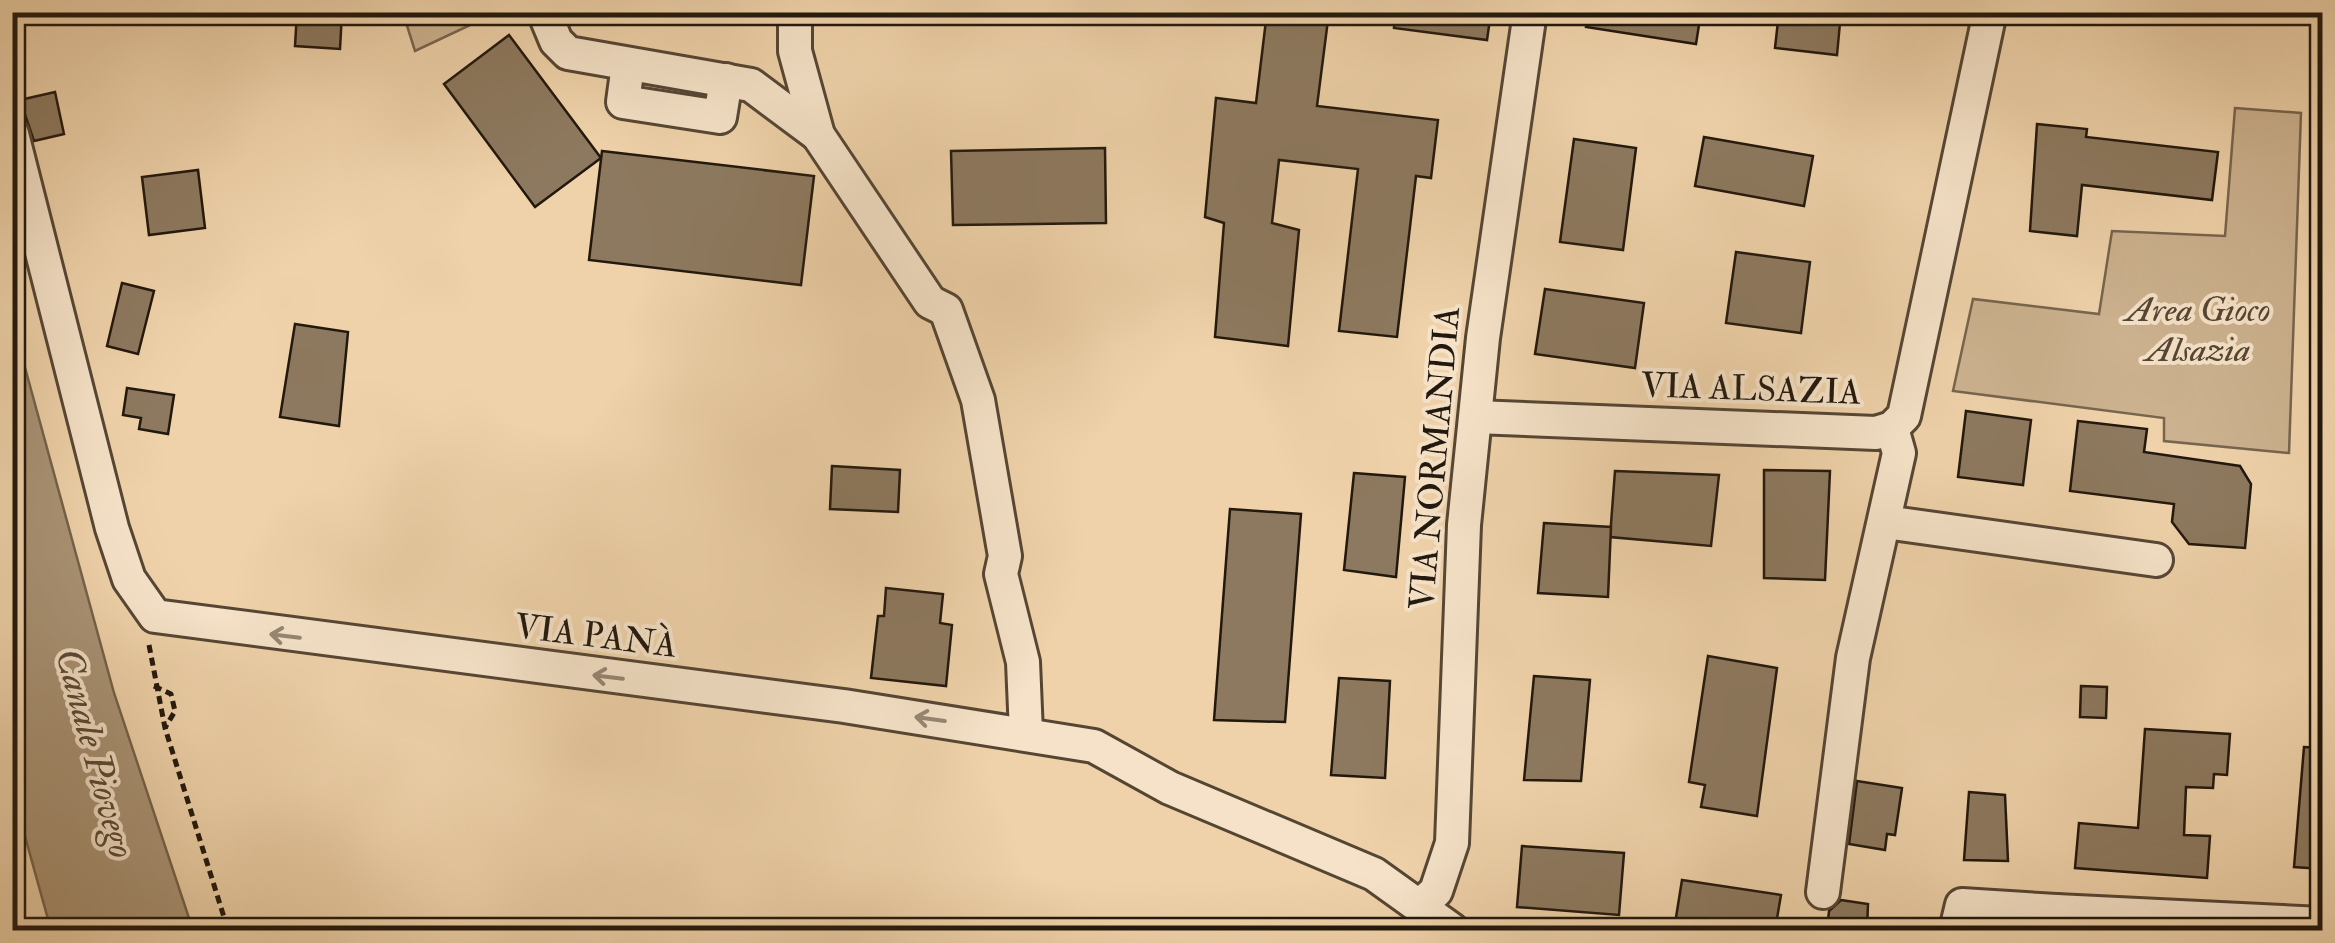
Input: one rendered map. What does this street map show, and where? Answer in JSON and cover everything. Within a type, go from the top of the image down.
[{"type":"street","points":[[544,12],[556,42],[568,53],[751,85],[818,135]]},
{"type":"street","points":[[795,12],[795,51],[818,135],[930,302],[946,310],[972,373],[1005,556],[1002,574],[1024,662],[1026,733]]},
{"type":"street","name":"VIA NORMANDIA","points":[[1422,904],[1436,892],[1452,843],[1464,525],[1504,180],[1530,12]]},
{"type":"street","name":"VIA ALSAZIA","points":[[1476,417],[1876,433],[1892,428],[1904,416],[1990,12]]},
{"type":"street","points":[[12,134],[112,528],[129,579],[155,616]]},
{"type":"street","points":[[1823,892],[1853,658],[1899,453],[1892,428]]},
{"type":"street","points":[[1885,522],[2156,560]]},
{"type":"street","name":"VIA PANÀ","points":[[155,616],[1026,733],[1094,746],[1170,788],[1374,874],[1422,904],[1452,930]]},
{"type":"street","points":[[1956,930],[1962,905],[2054,920],[2322,924]]},
{"type":"path","points":[[155,616],[148,652],[154,686],[228,930]]},
{"type":"path","points":[[154,686],[171,694],[175,712],[164,728]]},
{"type":"path","points":[[12,920],[16,930]]},
{"type":"green space","points":[[403,12],[527,13],[526,24],[487,17],[415,51]]},
{"type":"green space","name":"Area Gioco Alsazia","points":[[2235,108],[2301,113],[2289,453],[2164,441],[2164,418],[1953,391],[1973,299],[2099,314],[2112,231],[2225,236]]},
{"type":"water","name":"Canale Piovego","points":[[12,320],[114,693],[193,930],[51,930],[13,793]]},
{"type":"building","points":[[297,12],[342,12],[340,49],[295,46]]},
{"type":"building","points":[[1267,12],[1329,12],[1317,106],[1438,120],[1431,178],[1416,176],[1397,337],[1339,331],[1358,169],[1279,160],[1272,223],[1299,230],[1288,346],[1215,337],[1224,223],[1205,217],[1216,98],[1256,103]]},
{"type":"building","points":[[1395,12],[1491,12],[1487,40],[1394,28]]},
{"type":"building","points":[[1587,12],[1701,12],[1696,44],[1586,27]]},
{"type":"building","points":[[1779,12],[1841,12],[1837,55],[1775,48]]},
{"type":"building","points":[[509,35],[601,158],[535,207],[444,84]]},
{"type":"building","points":[[55,92],[64,134],[34,141],[20,100]]},
{"type":"building","points":[[2037,124],[2087,129],[2086,137],[2218,152],[2212,200],[2082,185],[2077,236],[2030,231]]},
{"type":"building","points":[[1704,137],[1813,156],[1804,206],[1695,186]]},
{"type":"building","points":[[1574,139],[1636,148],[1623,250],[1560,242]]},
{"type":"building","points":[[1105,148],[1106,223],[953,225],[951,151]]},
{"type":"building","points":[[602,151],[814,176],[801,285],[589,260]]},
{"type":"building","points":[[198,170],[205,228],[149,235],[142,177]]},
{"type":"building","points":[[1736,252],[1810,262],[1801,333],[1726,323]]},
{"type":"building","points":[[122,283],[154,291],[138,354],[107,346]]},
{"type":"building","points":[[1545,289],[1644,303],[1635,368],[1535,354]]},
{"type":"building","points":[[295,324],[348,332],[339,426],[280,417]]},
{"type":"building","points":[[127,388],[174,395],[168,434],[139,429],[141,418],[123,415]]},
{"type":"building","points":[[1966,411],[2031,420],[2023,485],[1958,477]]},
{"type":"building","points":[[2078,421],[2147,429],[2144,452],[2240,466],[2251,484],[2245,548],[2189,544],[2172,522],[2174,504],[2070,491]]},
{"type":"building","points":[[832,466],[900,470],[898,512],[830,509]]},
{"type":"building","points":[[1764,470],[1830,471],[1825,580],[1764,578]]},
{"type":"building","points":[[1615,471],[1719,475],[1711,546],[1610,537]]},
{"type":"building","points":[[1354,473],[1405,477],[1396,577],[1344,570]]},
{"type":"building","points":[[1230,509],[1301,514],[1285,722],[1214,720]]},
{"type":"building","points":[[1544,523],[1611,527],[1608,597],[1538,593]]},
{"type":"building","points":[[886,588],[943,594],[940,623],[952,625],[946,686],[871,678],[878,616],[884,616]]},
{"type":"building","points":[[1708,656],[1777,668],[1757,816],[1701,807],[1705,785],[1689,782]]},
{"type":"building","points":[[1534,676],[1590,680],[1581,781],[1524,780]]},
{"type":"building","points":[[1339,678],[1390,681],[1385,778],[1331,775]]},
{"type":"building","points":[[2081,686],[2107,687],[2106,718],[2080,717]]},
{"type":"building","points":[[2145,729],[2230,734],[2227,775],[2214,774],[2213,788],[2186,787],[2184,835],[2210,836],[2207,878],[2075,868],[2079,823],[2138,828]]},
{"type":"building","points":[[2304,747],[2322,748],[2322,869],[2294,867]]},
{"type":"building","points":[[1857,781],[1902,788],[1895,835],[1887,834],[1885,850],[1849,844]]},
{"type":"building","points":[[1969,792],[2005,795],[2008,861],[1964,860]]},
{"type":"building","points":[[1522,846],[1624,853],[1619,915],[1517,907]]},
{"type":"building","points":[[1682,880],[1781,895],[1775,930],[1674,930]]},
{"type":"building","points":[[1841,900],[1868,904],[1867,930],[1827,930],[1829,911]]}]
